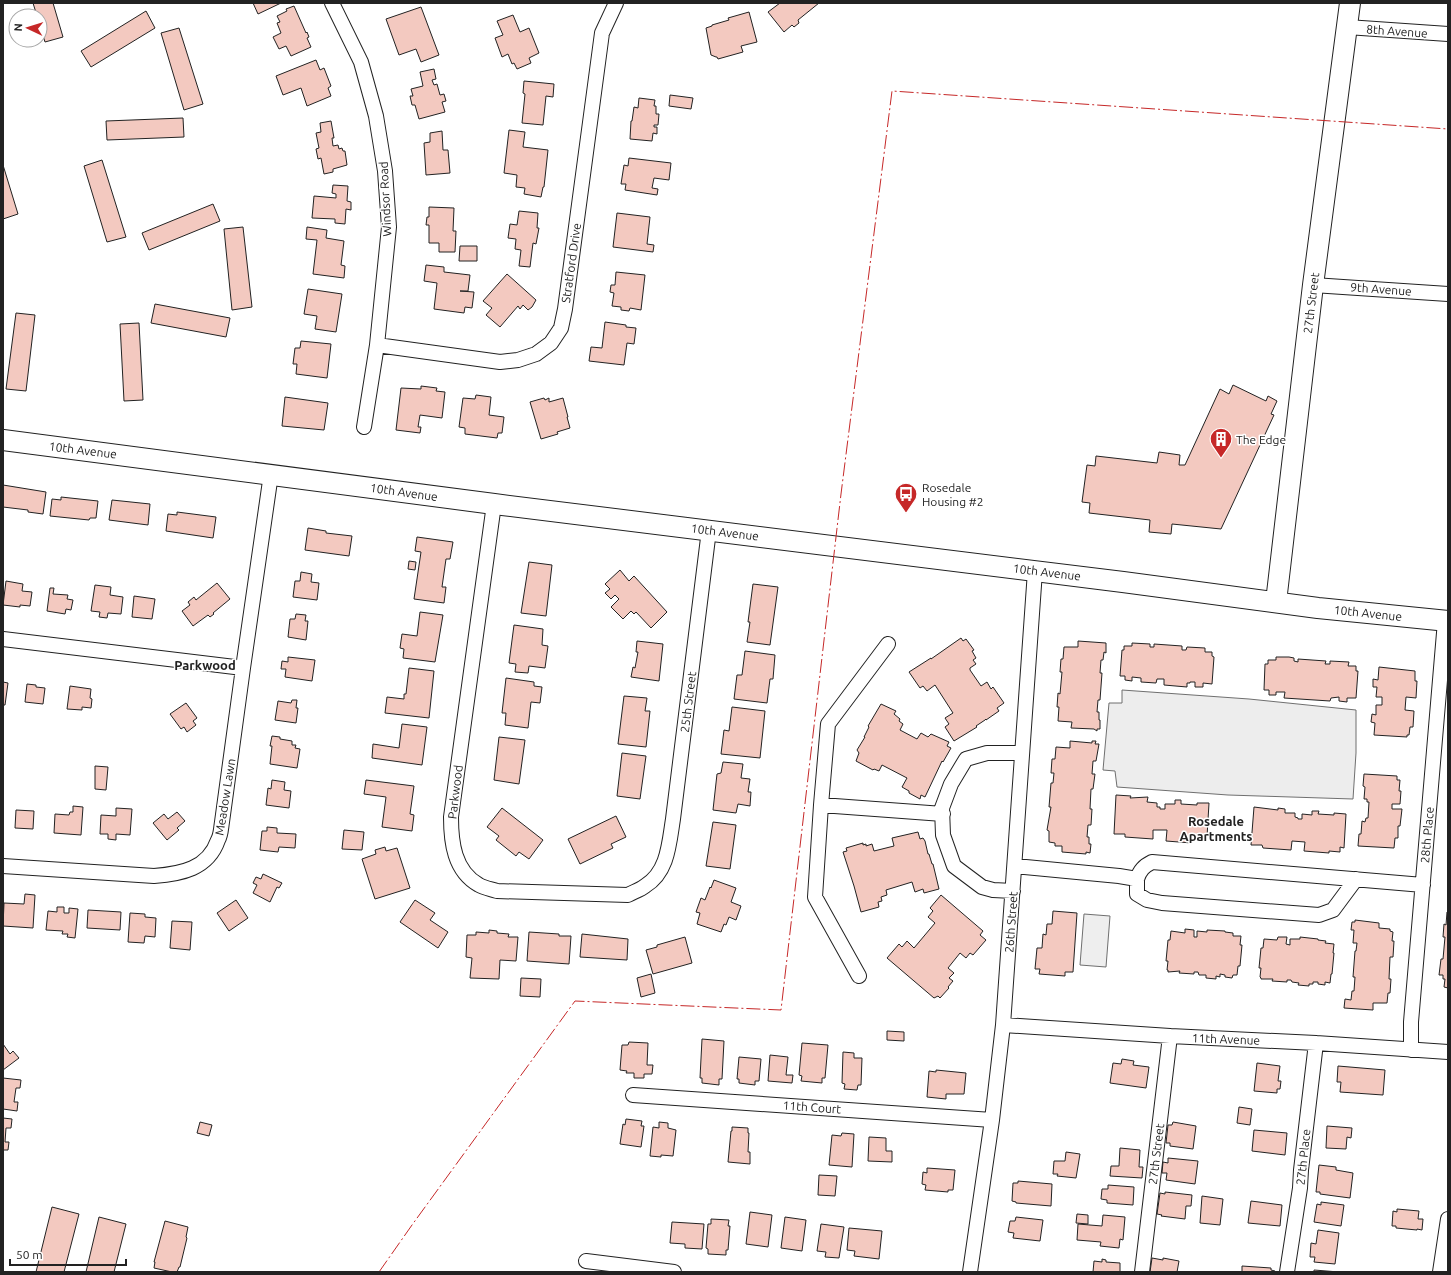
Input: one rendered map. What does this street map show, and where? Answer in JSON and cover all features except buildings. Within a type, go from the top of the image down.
[{"type":"main road","name":"27th Street","points":[[1276,602],[1313,285],[1350,3]]},
{"type":"main road","name":"10th Avenue","points":[[3,440],[494,504],[1362,613],[1446,621]]},
{"type":"street","name":"Windsor Road","points":[[332,3],[361,62],[376,116],[385,171],[389,227],[377,345],[364,427]]},
{"type":"street","name":"Stratford Drive","points":[[377,345],[500,362],[518,360],[536,354],[551,343],[561,328],[565,309],[602,33],[616,3]]},
{"type":"street","name":"8th Avenue","points":[[1347,27],[1448,34]]},
{"type":"street","name":"9th Avenue","points":[[1313,285],[1448,294]]},
{"type":"street","name":"Meadow Lawn","points":[[3,866],[154,876],[173,874],[192,869],[208,857],[218,841],[222,822],[271,474]]},
{"type":"street","name":"Parkwood","points":[[494,504],[451,817],[451,836],[455,854],[464,872],[478,885],[497,891],[628,895],[645,886],[660,873]]},
{"type":"street","name":"25th Street","points":[[660,873],[667,856],[673,820],[709,530]]},
{"type":"street","name":"26th Street","points":[[970,1272],[992,1120],[1003,1026],[1036,571]]},
{"type":"street","name":"28th Place","points":[[1411,1050],[1411,1022],[1446,621]]},
{"type":"street","points":[[3,639],[243,668]]},
{"type":"street","points":[[859,976],[815,897],[820,805],[828,724],[888,644]]},
{"type":"street","points":[[1013,891],[993,890],[982,887],[954,866],[943,836],[942,808],[951,784],[966,759],[986,753],[1022,753]]},
{"type":"street","points":[[820,805],[943,814]]},
{"type":"street","points":[[1356,880],[1333,910],[1319,915],[1162,903],[1147,900],[1137,894],[1137,879],[1140,872],[1145,865],[1152,862],[1423,885]]},
{"type":"street","points":[[1015,866],[1137,879]]},
{"type":"street","name":"11th Avenue","points":[[1003,1026],[1316,1043],[1448,1052]]},
{"type":"street","name":"27th Street","points":[[1142,1272],[1170,1036]]},
{"type":"street","name":"27th Place","points":[[1287,1272],[1300,1188],[1316,1043]]},
{"type":"street","name":"11th Court","points":[[632,1095],[992,1120]]},
{"type":"street","points":[[1440,1272],[1448,1219]]},
{"type":"street","points":[[586,1261],[674,1272]]},
{"type":"shaded area","points":[[1122,690],[1249,699],[1356,710],[1356,753],[1353,799],[1228,795],[1117,787],[1115,771],[1103,770],[1109,703],[1122,703]]},
{"type":"shaded area","points":[[1084,914],[1110,916],[1106,967],[1080,965]]},
{"type":"power","points":[[379,1272],[575,1001],[781,1010],[841,494],[892,91],[1448,129]]},
{"type":"place","name":"The Edge","points":[[1221,458]]},
{"type":"place","name":"Rosedale Housing #2","points":[[906,514]]},
{"type":"district","name":"Parkwood","points":[[205,665]]},
{"type":"district","name":"Rosedale Apartments","points":[[1216,828]]}]
